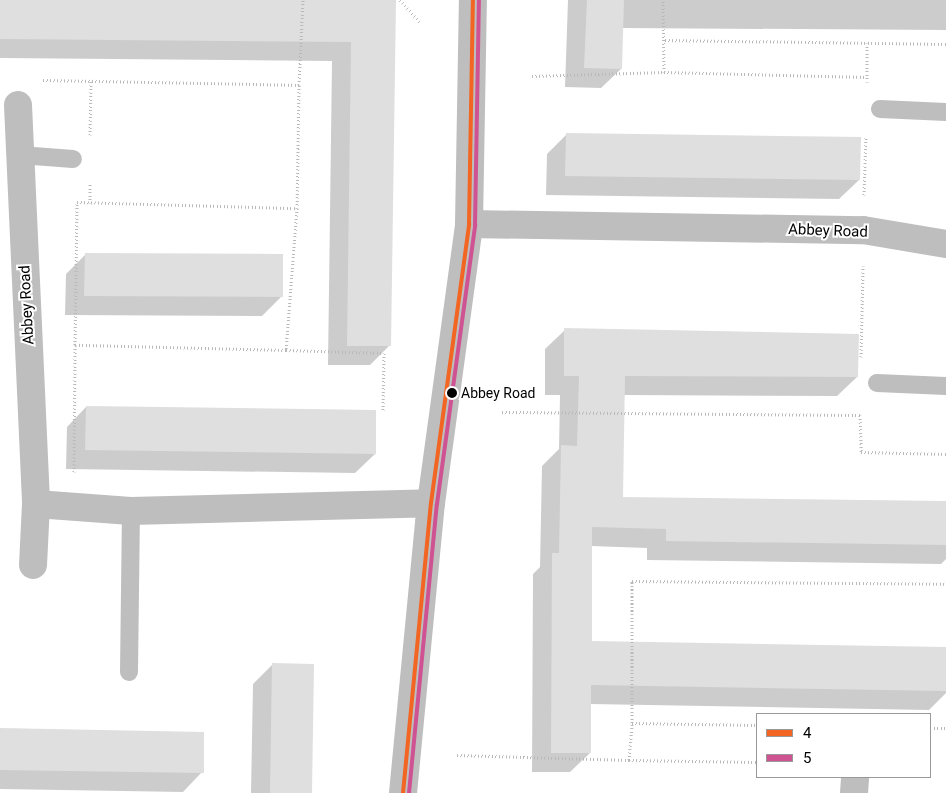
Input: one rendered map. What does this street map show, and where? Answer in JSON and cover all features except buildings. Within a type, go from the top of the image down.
[{"type":"street","points":[[403,793],[431,503],[469,224],[472,0]]},
{"type":"street","name":"Abbey Road","points":[[18,105],[36,504],[33,565]]},
{"type":"street","name":"Abbey Road","points":[[469,224],[863,230],[946,244]]},
{"type":"street","points":[[36,504],[131,511],[431,503]]},
{"type":"street","points":[[854,793],[855,778]]},
{"type":"lane","points":[[880,109],[946,112]]},
{"type":"lane","points":[[20,155],[73,159]]},
{"type":"lane","points":[[877,383],[946,386]]},
{"type":"lane","points":[[129,672],[131,511]]},
{"type":"path","points":[[286,350],[297,208],[299,85],[303,0]]},
{"type":"path","points":[[400,0],[420,22]]},
{"type":"path","points":[[663,0],[664,72]]},
{"type":"path","points":[[665,40],[946,44]]},
{"type":"path","points":[[532,76],[664,72],[867,78]]},
{"type":"path","points":[[36,80],[299,85]]},
{"type":"path","points":[[75,506],[77,202],[297,208]]},
{"type":"path","points":[[75,345],[384,353],[383,412]]},
{"type":"path","points":[[502,412],[860,415],[861,452],[946,454]]},
{"type":"path","points":[[629,760],[632,723],[632,581],[946,584]]},
{"type":"path","points":[[632,723],[756,726]]},
{"type":"path","points":[[931,728],[946,728]]},
{"type":"path","points":[[457,755],[756,762]]},
{"type":"transit line","name":"4","points":[[403,793],[431,503],[469,224],[473,0]]},
{"type":"transit line","name":"5","points":[[409,793],[437,504],[475,225],[479,0]]},
{"type":"place","name":"Abbey Road","points":[[452,393]]}]
